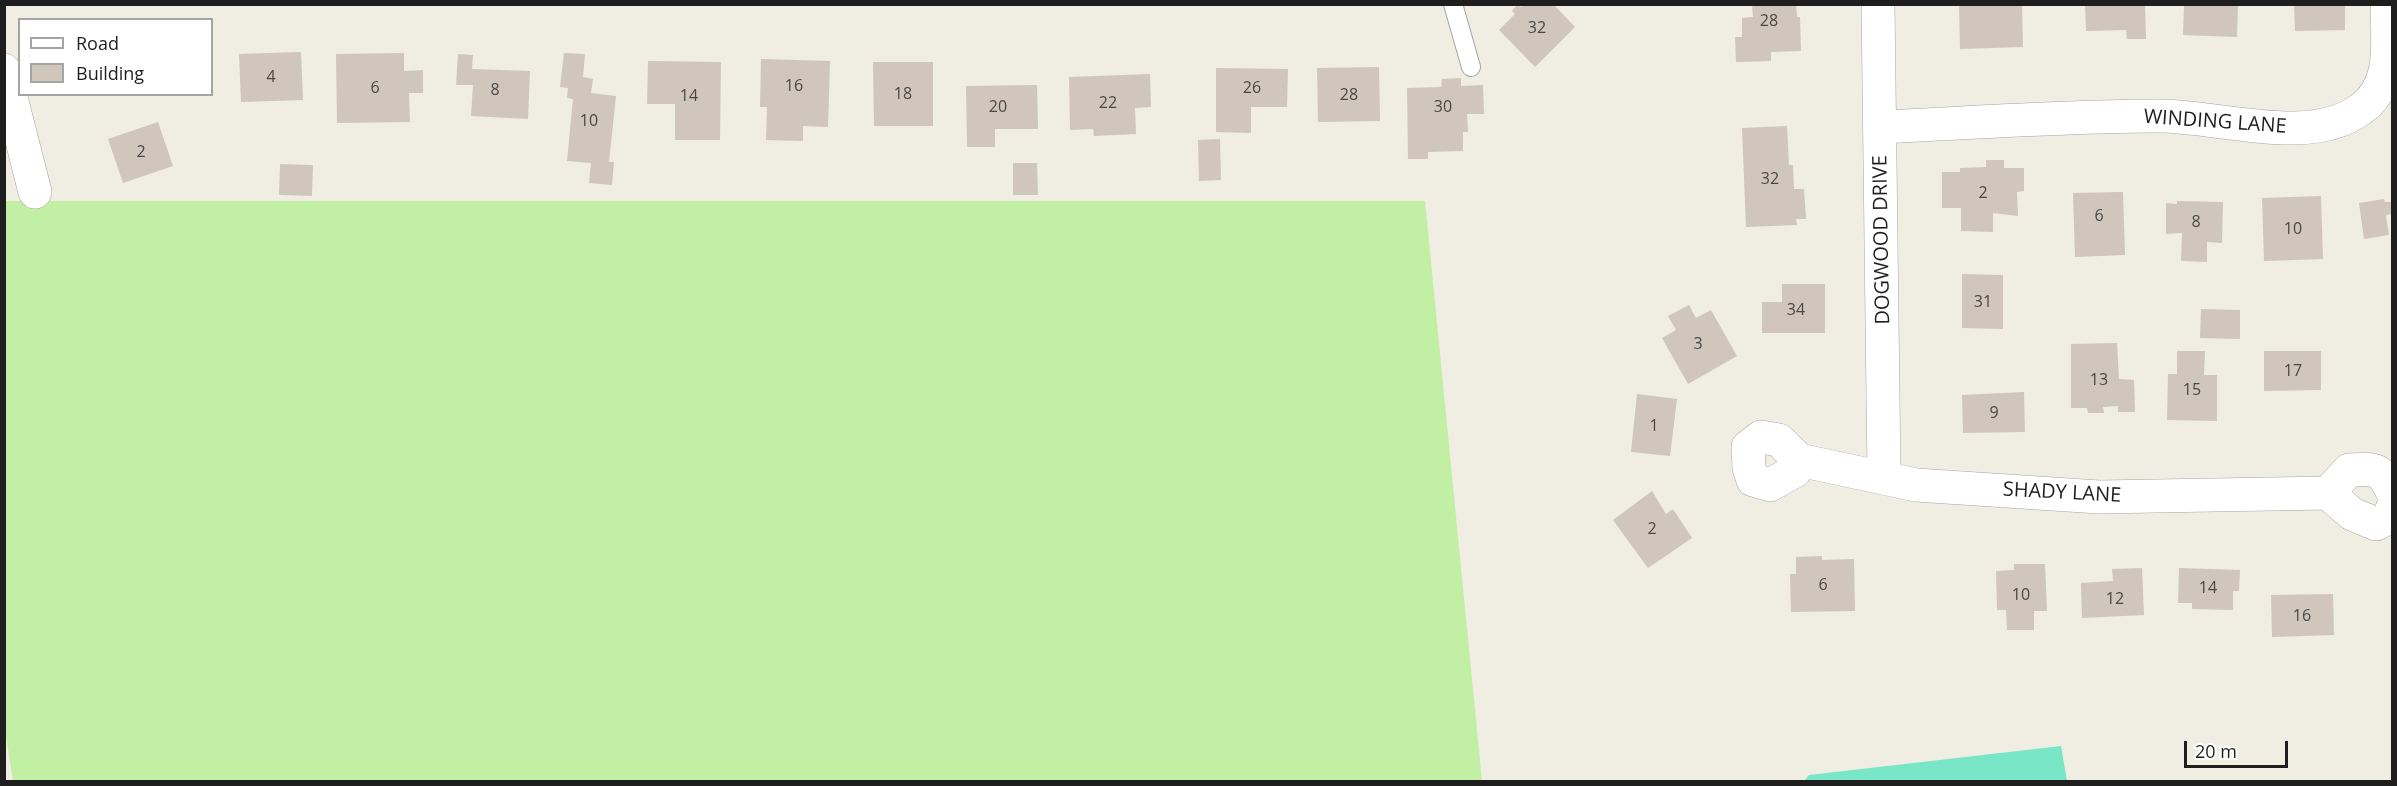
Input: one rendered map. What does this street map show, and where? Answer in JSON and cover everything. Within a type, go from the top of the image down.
[{"type":"street","name":"DOGWOOD DRIVE","points":[[1878,4],[1884,476]]},
{"type":"street","name":"WINDING LANE","points":[[1880,127],[2159,116],[2276,128],[2326,124],[2360,110],[2380,91],[2387,68],[2387,4]]},
{"type":"street","points":[[4,70],[35,192]]},
{"type":"street","name":"SHADY LANE","points":[[1799,460],[1884,476],[1916,485],[2099,497],[2328,493]]},
{"type":"street","points":[[2392,491],[2384,475],[2373,469],[2349,470],[2328,493],[2352,514],[2376,524],[2390,517],[2392,509]]},
{"type":"lane","points":[[1453,4],[1471,67]]},
{"type":"green space","points":[[4,201],[1425,201],[1482,781],[13,781],[4,723]]},
{"type":"green space","points":[[2061,746],[2067,781],[1804,781],[1809,775]]},
{"type":"building","points":[[1518,4],[1521,7],[1524,4],[1553,4],[1575,27],[1535,67],[1499,30],[1515,14],[1512,11]]},
{"type":"building","points":[[1752,4],[1796,4],[1797,17],[1800,17],[1801,51],[1771,52],[1771,61],[1736,62],[1735,37],[1742,37],[1742,18],[1753,17]]},
{"type":"building","points":[[1959,4],[2022,4],[2023,47],[1960,49]]},
{"type":"building","points":[[2085,4],[2145,5],[2146,39],[2127,39],[2126,30],[2086,31]]},
{"type":"building","points":[[2184,4],[2238,4],[2237,37],[2183,35]]},
{"type":"building","points":[[2294,4],[2345,4],[2345,30],[2295,31]]},
{"type":"building","points":[[301,52],[303,100],[241,102],[239,54]]},
{"type":"building","points":[[404,53],[404,71],[423,70],[423,93],[409,93],[410,122],[337,123],[336,54]]},
{"type":"building","points":[[564,53],[585,54],[583,77],[593,79],[591,93],[616,96],[609,162],[614,162],[612,185],[589,183],[591,163],[567,161],[573,99],[567,98],[568,88],[560,87]]},
{"type":"building","points":[[458,54],[473,55],[472,69],[530,71],[528,119],[471,116],[473,85],[456,85]]},
{"type":"building","points":[[761,59],[830,61],[828,127],[803,126],[803,141],[766,140],[767,107],[760,107]]},
{"type":"building","points":[[648,61],[721,62],[720,140],[675,140],[675,104],[647,104]]},
{"type":"building","points":[[873,62],[933,62],[933,126],[874,126]]},
{"type":"building","points":[[1379,67],[1380,121],[1318,122],[1317,68]]},
{"type":"building","points":[[1216,68],[1288,69],[1287,107],[1251,107],[1251,133],[1216,132]]},
{"type":"building","points":[[1150,74],[1151,107],[1135,108],[1136,134],[1094,136],[1093,129],[1070,130],[1069,77]]},
{"type":"building","points":[[1461,78],[1461,86],[1483,85],[1484,114],[1467,114],[1468,132],[1463,132],[1463,151],[1428,152],[1428,159],[1408,159],[1407,88],[1441,87],[1442,79]]},
{"type":"building","points":[[1037,85],[1038,129],[995,129],[995,147],[967,147],[966,86]]},
{"type":"building","points":[[158,122],[173,166],[123,183],[108,139]]},
{"type":"building","points":[[1787,126],[1789,165],[1793,165],[1794,189],[1804,189],[1806,219],[1796,219],[1797,225],[1746,227],[1742,128]]},
{"type":"building","points":[[1220,139],[1221,180],[1199,181],[1198,140]]},
{"type":"building","points":[[1986,160],[2004,160],[2004,168],[2024,168],[2024,191],[2017,192],[2018,216],[1993,213],[1993,232],[1961,231],[1961,208],[1942,208],[1942,172],[1960,172],[1960,168],[1986,167]]},
{"type":"building","points":[[1013,163],[1037,163],[1038,195],[1013,195]]},
{"type":"building","points":[[280,164],[313,165],[312,196],[279,195]]},
{"type":"building","points":[[2123,192],[2125,255],[2075,257],[2073,193]]},
{"type":"building","points":[[2321,196],[2323,259],[2264,261],[2262,198]]},
{"type":"building","points":[[2384,199],[2385,202],[2392,202],[2392,214],[2386,215],[2389,235],[2364,239],[2359,203]]},
{"type":"building","points":[[2177,201],[2223,202],[2222,243],[2207,242],[2207,262],[2181,261],[2182,233],[2166,234],[2166,203],[2177,204]]},
{"type":"building","points":[[1962,274],[2003,275],[2003,329],[1962,328]]},
{"type":"building","points":[[1782,284],[1825,284],[1825,333],[1762,333],[1762,302],[1782,302]]},
{"type":"building","points":[[1689,305],[1696,318],[1711,310],[1737,356],[1688,384],[1662,338],[1676,330],[1668,316]]},
{"type":"building","points":[[2201,309],[2240,310],[2240,339],[2200,338]]},
{"type":"building","points":[[2117,343],[2119,379],[2134,380],[2135,412],[2118,412],[2118,406],[2103,407],[2104,413],[2088,413],[2087,408],[2071,408],[2071,344]]},
{"type":"building","points":[[2177,351],[2205,351],[2204,375],[2217,375],[2217,421],[2167,420],[2168,374],[2177,374]]},
{"type":"building","points":[[2264,351],[2321,351],[2321,390],[2264,391]]},
{"type":"building","points":[[2024,392],[2025,432],[1963,433],[1962,395]]},
{"type":"building","points":[[1637,394],[1677,399],[1670,456],[1631,452]]},
{"type":"building","points":[[1652,491],[1666,514],[1673,509],[1692,538],[1648,568],[1613,520]]},
{"type":"building","points":[[1822,556],[1822,560],[1854,559],[1855,611],[1791,612],[1790,574],[1796,574],[1796,557]]},
{"type":"building","points":[[2014,564],[2045,564],[2047,611],[2034,611],[2034,630],[2007,630],[2006,610],[1997,610],[1996,571],[2014,570]]},
{"type":"building","points":[[2142,568],[2144,615],[2082,618],[2081,583],[2113,581],[2112,569]]},
{"type":"building","points":[[2179,568],[2240,570],[2239,591],[2233,591],[2233,610],[2192,609],[2192,603],[2178,603]]},
{"type":"building","points":[[2333,594],[2334,635],[2272,637],[2271,595]]}]
